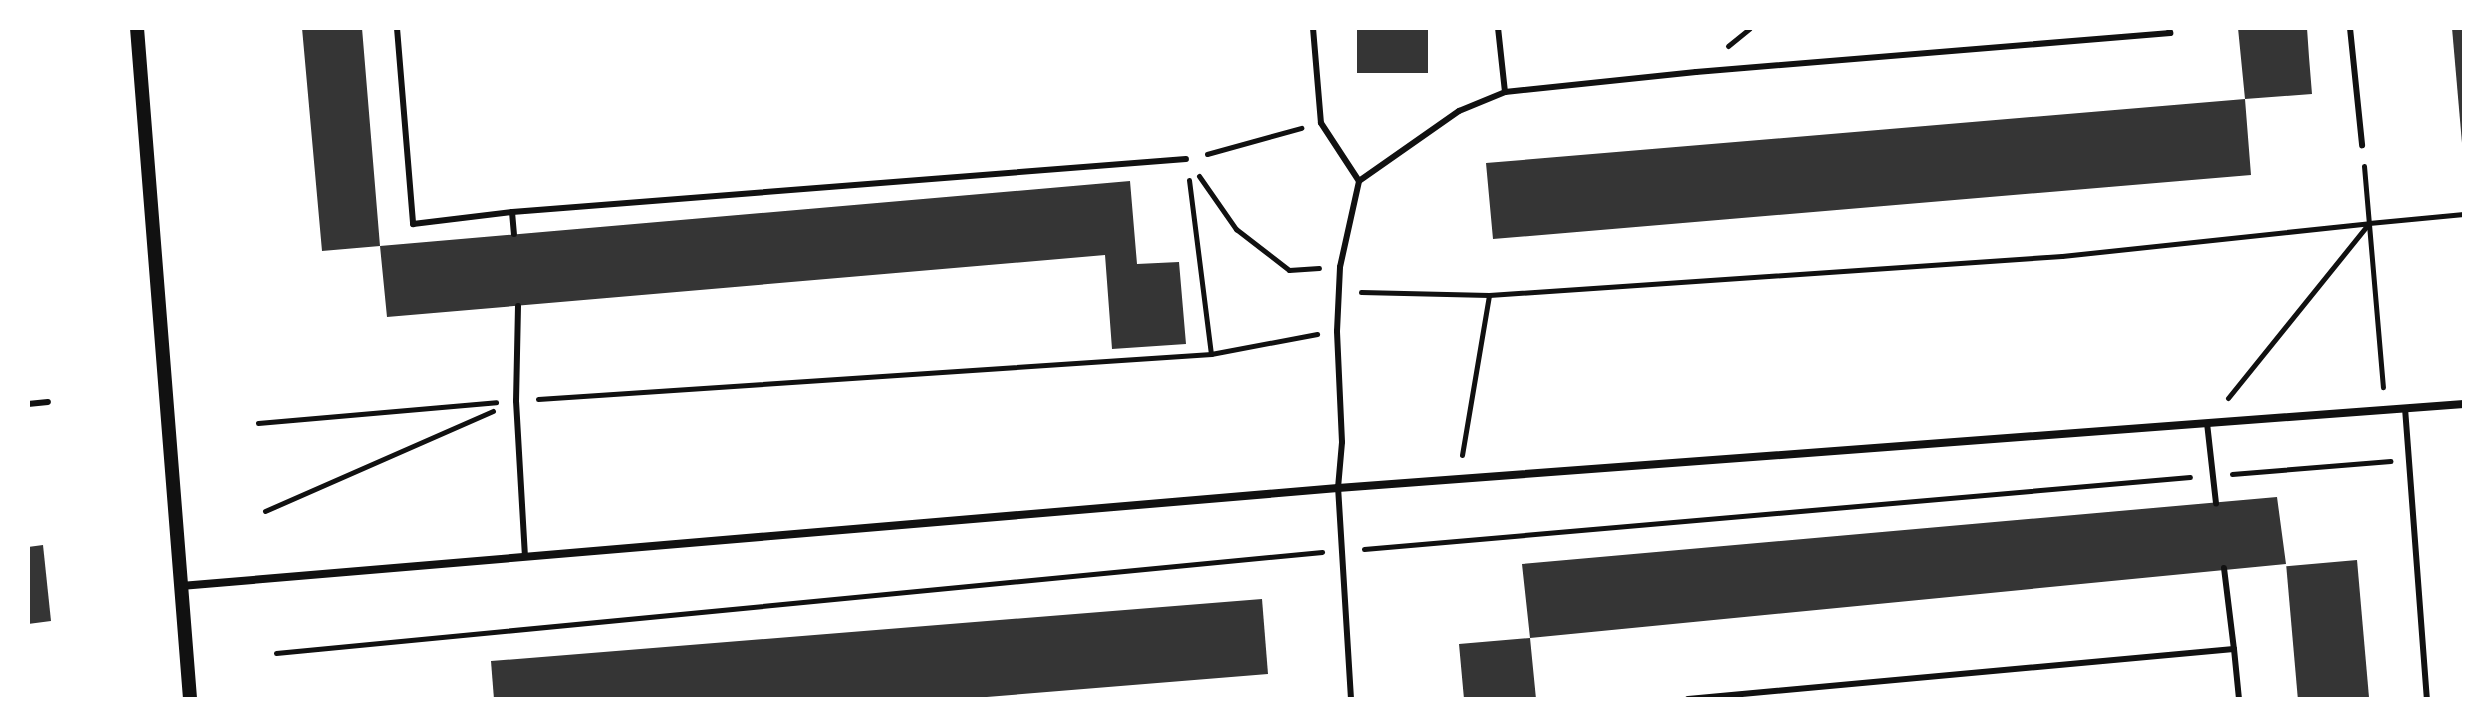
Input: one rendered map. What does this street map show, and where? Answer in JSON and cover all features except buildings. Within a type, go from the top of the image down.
[{"type":"street","points":[[137,28],[190,699]]},
{"type":"street","points":[[181,586],[1338,488],[2464,404]]},
{"type":"lane","points":[[397,28],[413,224],[512,212],[1186,159]]},
{"type":"lane","points":[[1313,28],[1321,123],[1359,181]]},
{"type":"lane","points":[[1498,28],[1505,92]]},
{"type":"lane","points":[[1351,699],[1338,488],[1342,442],[1337,331],[1340,267],[1359,181],[1459,111],[1505,92],[1696,72],[2170,33],[2169,28]]},
{"type":"lane","points":[[2350,28],[2362,145]]},
{"type":"lane","points":[[512,212],[514,234]]},
{"type":"lane","points":[[518,306],[516,401],[525,557]]},
{"type":"lane","points":[[28,404],[48,402]]},
{"type":"lane","points":[[2405,408],[2427,699]]},
{"type":"lane","points":[[2207,423],[2216,503]]},
{"type":"lane","points":[[2224,568],[2239,699]]},
{"type":"lane","points":[[1688,699],[2234,649]]},
{"type":"path","points":[[1186,159],[1321,123]]},
{"type":"path","points":[[2362,145],[2385,410]]},
{"type":"path","points":[[1186,159],[1236,229],[1289,270],[1340,267]]},
{"type":"path","points":[[1186,159],[1211,354]]},
{"type":"path","points":[[1339,292],[1489,295],[2062,256],[2464,214]]},
{"type":"path","points":[[2207,423],[2369,223]]},
{"type":"path","points":[[1458,479],[1489,295]]},
{"type":"path","points":[[258,423],[516,401],[1211,354],[1337,331]]},
{"type":"path","points":[[265,511],[516,401]]}]
